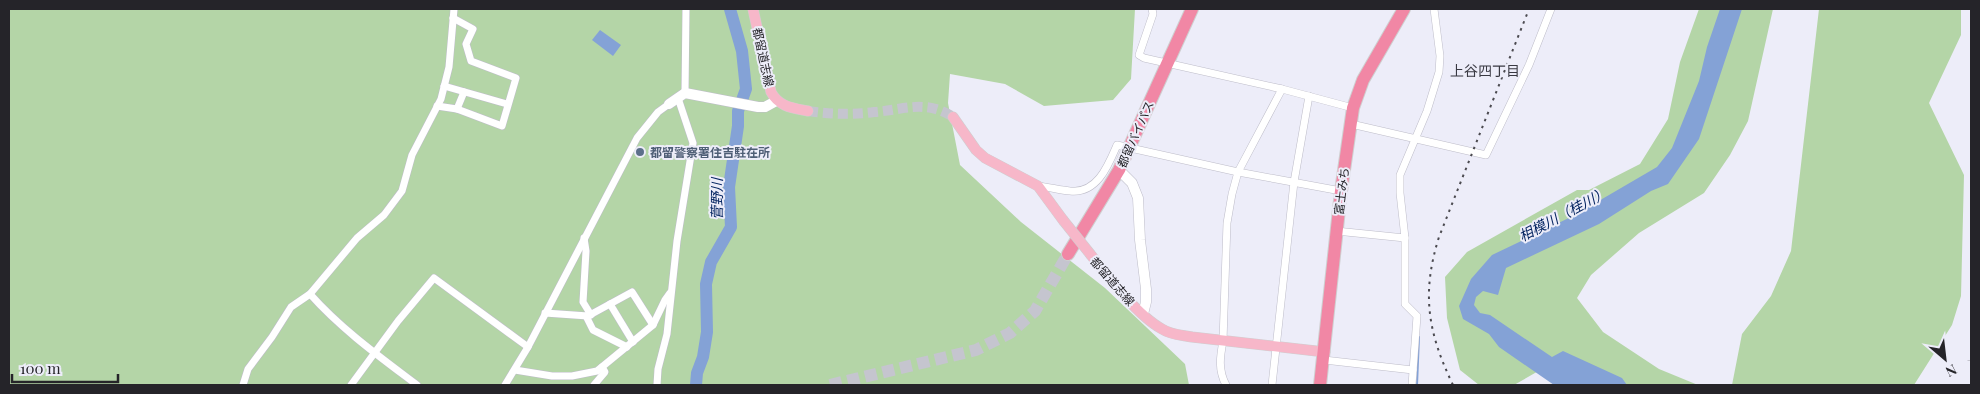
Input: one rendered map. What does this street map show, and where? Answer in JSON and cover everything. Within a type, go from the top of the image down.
[{"type":"highway","name":"都留バイパス","points":[[1068,254],[1119,170],[1192,9]]},
{"type":"highway","name":"富士みち","points":[[1320,385],[1336,231],[1353,108],[1363,80],[1404,9]]},
{"type":"main road","name":"都留道志線","points":[[753,9],[771,92],[776,101],[808,111]]},
{"type":"main road","name":"都留道志線","points":[[953,117],[976,150],[985,158],[1038,186],[1091,255],[1126,296],[1162,330],[1324,356]]},
{"type":"street","points":[[243,385],[248,369],[272,337],[290,307],[310,294],[356,238],[384,215],[402,191],[412,155],[437,106],[444,86],[449,67],[454,9]]},
{"type":"street","points":[[657,385],[658,370],[667,334],[670,292],[693,143],[677,98],[686,9]]},
{"type":"street","points":[[1152,9],[1153,14],[1138,55],[1166,64],[1282,89],[1353,108]]},
{"type":"street","points":[[1412,385],[1417,316],[1405,304],[1405,238],[1400,175],[1416,140],[1440,72],[1440,56],[1434,9]]},
{"type":"street","points":[[1350,124],[1486,155],[1529,65],[1550,9]]},
{"type":"street","points":[[437,106],[458,109],[502,126],[516,78],[471,62],[466,44],[473,29],[453,18]]},
{"type":"street","points":[[444,86],[507,104]]},
{"type":"street","points":[[1226,385],[1220,371],[1223,341],[1227,223],[1238,172],[1282,89]]},
{"type":"street","points":[[458,109],[464,92]]},
{"type":"street","points":[[1272,385],[1294,182],[1309,96]]},
{"type":"street","points":[[505,385],[528,347],[637,138],[658,112],[677,98],[758,107],[765,107],[776,101]]},
{"type":"street","points":[[1038,186],[1071,191],[1089,188],[1102,176],[1117,146],[1130,147],[1238,172],[1341,191]]},
{"type":"street","points":[[1119,170],[1132,183],[1138,198],[1140,240],[1146,289],[1146,302],[1143,314]]},
{"type":"street","points":[[1336,231],[1405,238]]},
{"type":"street","points":[[584,238],[586,251],[583,302],[593,330],[630,344]]},
{"type":"street","points":[[351,385],[374,352],[434,278],[528,347]]},
{"type":"street","points":[[545,313],[588,315],[632,292],[653,325]]},
{"type":"street","points":[[515,370],[532,374],[572,376],[597,371],[653,325],[670,292]]},
{"type":"street","points":[[310,294],[327,312],[374,352],[417,385]]},
{"type":"street","points":[[610,304],[630,344]]},
{"type":"street","points":[[1324,356],[1413,370]]},
{"type":"street","points":[[594,385],[605,372],[602,367]]},
{"type":"green space","points":[[9,9],[1135,9],[1131,79],[1113,100],[1044,106],[1005,84],[950,74],[948,103],[960,165],[1021,222],[1105,288],[1185,364],[1189,385],[9,385]]},
{"type":"green space","points":[[1699,9],[1773,9],[1748,121],[1730,155],[1704,193],[1639,233],[1591,275],[1577,298],[1603,332],[1659,369],[1698,385],[1628,385],[1603,372],[1556,361],[1514,385],[1479,385],[1460,370],[1447,318],[1445,277],[1467,252],[1577,190],[1589,190],[1640,164],[1668,119],[1680,62]]},
{"type":"green space","points":[[1819,9],[1961,9],[1961,35],[1929,103],[1964,175],[1961,296],[1952,325],[1914,385],[1732,385],[1742,334],[1771,296],[1791,251]]},
{"type":"water","points":[[1720,9],[1742,9],[1699,139],[1668,184],[1651,191],[1599,224],[1506,268],[1498,295],[1483,291],[1476,297],[1474,305],[1480,313],[1490,315],[1552,357],[1563,351],[1622,378],[1627,385],[1554,385],[1499,347],[1489,334],[1463,319],[1459,306],[1471,279],[1492,255],[1573,216],[1657,167],[1672,148],[1699,81],[1707,47]]},
{"type":"water","points":[[600,30],[621,45],[613,56],[592,40]]},
{"type":"waterway","name":"菅野川","points":[[696,385],[707,332],[706,284],[711,262],[731,227],[729,187],[738,126],[738,111],[746,89],[742,51],[730,9]]},
{"type":"waterway","points":[[1417,385],[1419,337]]},
{"type":"tunnel","points":[[808,111],[858,114],[924,107],[933,108],[953,117]]},
{"type":"tunnel","points":[[830,385],[976,350],[1010,333],[1035,311],[1068,254]]},
{"type":"railway","points":[[1453,385],[1438,348],[1430,313],[1429,295],[1433,258],[1439,237],[1529,9]]},
{"type":"place","name":"都留警察署住吉駐在所","points":[[640,152]]},
{"type":"district","name":"上谷四丁目","points":[[1485,70]]},
{"type":"water label","name":"相模川（桂川）","points":[[1563,214]]}]
